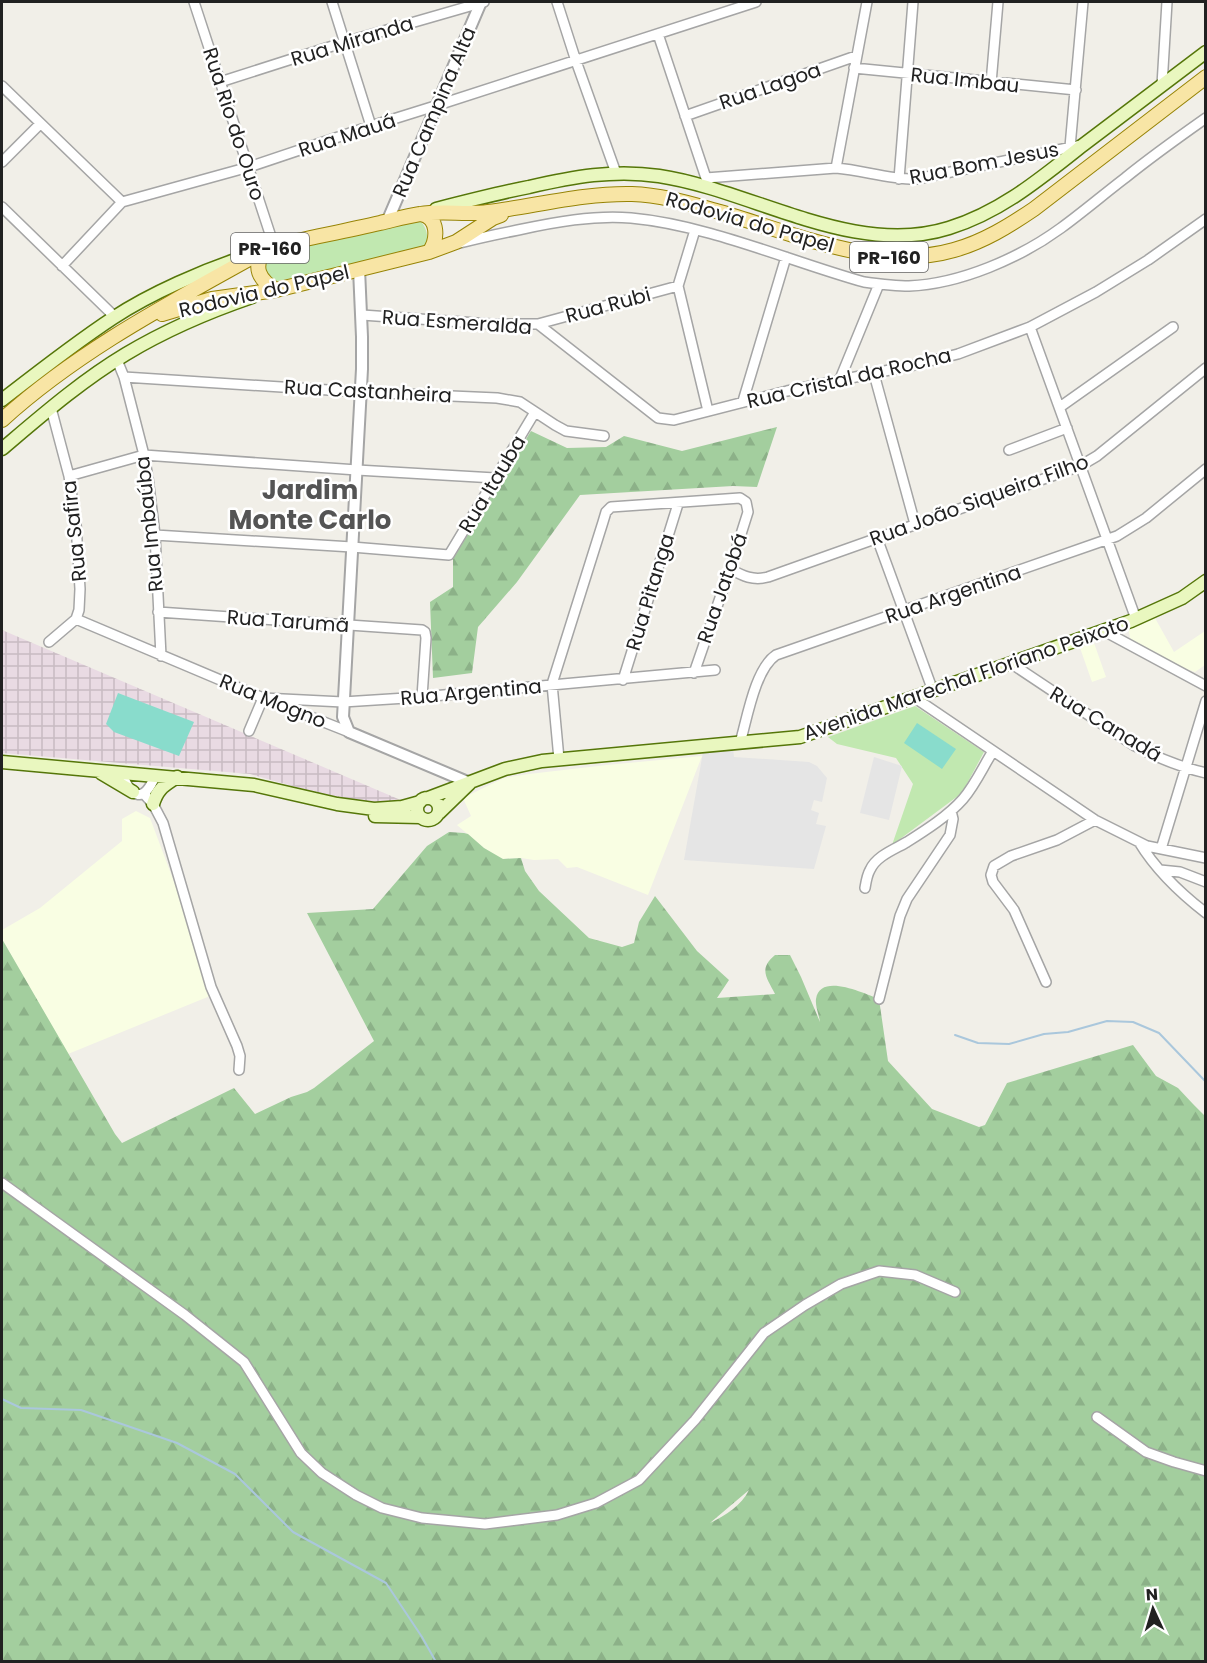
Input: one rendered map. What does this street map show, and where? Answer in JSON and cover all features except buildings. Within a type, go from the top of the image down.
[{"type":"main road","points":[[421,214],[560,180],[597,174],[637,173],[708,183],[845,230],[905,237],[946,229],[969,222],[1026,190],[1206,52]]},
{"type":"main road","name":"Rodovia do Papel","points":[[2,420],[69,365],[135,323],[269,248],[421,214],[486,213],[588,196],[630,194],[659,196],[832,247],[908,257],[952,251],[970,245],[1008,226],[1034,209],[1206,77]]},
{"type":"main road","name":"Rodovia do Papel","points":[[135,323],[212,299],[276,290],[429,252],[464,238],[493,218],[526,207]]},
{"type":"main road","points":[[421,214],[426,214],[434,225],[435,237],[429,252]]},
{"type":"main road","points":[[269,248],[259,258],[258,268],[264,281],[276,290]]},
{"type":"main road","points":[[2,400],[115,317],[152,296],[216,266],[269,248]]},
{"type":"main road","points":[[2,449],[51,408],[117,360],[167,332],[220,308],[276,290]]},
{"type":"main road","name":"Avenida Marechal Floriano Peixoto","points":[[2,762],[254,784],[337,804],[389,809],[427,799],[449,789],[527,763],[800,737],[1136,619],[1182,598],[1206,581]]},
{"type":"main road","points":[[98,771],[139,793]]},
{"type":"main road","points":[[153,804],[161,788],[178,777]]},
{"type":"main road","name":"Avenida Marechal Floriano Peixoto","points":[[438,813],[470,783]]},
{"type":"main road","points":[[427,799],[434,800],[438,804],[438,813],[435,818],[429,820],[420,817],[417,808],[427,799],[452,801]]},
{"type":"main road","name":"Avenida Marechal Floriano Peixoto","points":[[337,804],[369,816],[420,817]]},
{"type":"street","name":"Rua Rio do Ouro","points":[[194,2],[249,167],[269,248]]},
{"type":"street","points":[[332,2],[371,126]]},
{"type":"street","name":"Rua Miranda","points":[[220,82],[482,2]]},
{"type":"street","name":"Rua Campina Alta","points":[[387,222],[435,106],[482,2]]},
{"type":"street","points":[[557,2],[616,173]]},
{"type":"street","points":[[716,2],[720,13]]},
{"type":"street","name":"Rua Mauá","points":[[122,202],[249,167],[756,2]]},
{"type":"street","points":[[836,168],[867,2]]},
{"type":"street","points":[[899,179],[913,2]]},
{"type":"street","points":[[991,82],[998,2]]},
{"type":"street","points":[[1070,147],[1083,2]]},
{"type":"street","points":[[1162,85],[1167,2]]},
{"type":"street","points":[[658,34],[708,183]]},
{"type":"street","name":"Rua Lagoa","points":[[685,116],[856,56]]},
{"type":"street","name":"Rua Imbau","points":[[854,68],[1076,90]]},
{"type":"street","points":[[2,86],[122,202],[62,266]]},
{"type":"street","points":[[429,252],[472,240],[559,222],[593,218],[638,219],[695,230],[852,279],[910,286],[932,284],[991,266],[1032,247],[1060,229],[1142,164],[1206,118]]},
{"type":"street","points":[[2,162],[40,124]]},
{"type":"street","name":"Rua Bom Jesus","points":[[708,183],[836,168],[899,179],[916,179],[1084,145]]},
{"type":"street","points":[[2,207],[115,317]]},
{"type":"street","name":"Rua Cristal da Rocha","points":[[665,420],[674,420],[743,401],[958,354],[1030,327],[1096,292],[1148,260],[1206,219]]},
{"type":"street","points":[[695,230],[678,286],[708,411]]},
{"type":"street","points":[[743,401],[786,257]]},
{"type":"street","points":[[349,732],[343,717],[343,702],[360,392],[362,315],[359,269]]},
{"type":"street","points":[[840,379],[879,284]]},
{"type":"street","name":"Rua Rubi","points":[[538,324],[678,286]]},
{"type":"street","name":"Rua Esmeralda","points":[[362,315],[491,324],[538,324],[658,418],[665,420]]},
{"type":"street","points":[[1030,327],[1136,619]]},
{"type":"street","points":[[1060,406],[1173,327]]},
{"type":"street","name":"Rua Imbaúba","points":[[117,360],[124,377],[144,455],[154,535],[161,656]]},
{"type":"street","name":"Rua João Siqueira Filho","points":[[730,569],[749,578],[760,579],[1080,466],[1097,456],[1206,368]]},
{"type":"street","points":[[874,374],[915,524]]},
{"type":"street","name":"Rua Castanheira","points":[[124,377],[497,398],[519,402],[566,430],[604,436]]},
{"type":"street","name":"Rua Safira","points":[[51,408],[69,476],[76,524],[80,600],[76,619]]},
{"type":"street","name":"Rua Itauba","points":[[352,547],[449,555],[535,412]]},
{"type":"street","points":[[1008,450],[1067,428]]},
{"type":"street","points":[[69,476],[144,455],[357,471],[495,478]]},
{"type":"street","name":"Rua Argentina","points":[[740,743],[758,678],[769,660],[776,655],[1107,540],[1132,528],[1146,518],[1206,469]]},
{"type":"street","name":"Rua Jatobá","points":[[678,504],[740,498],[746,502],[748,512],[694,673]]},
{"type":"street","points":[[559,759],[552,684],[606,512],[611,507],[678,504]]},
{"type":"street","name":"Rua Pitanga","points":[[623,680],[678,504]]},
{"type":"street","points":[[154,535],[352,547]]},
{"type":"street","points":[[877,538],[933,691]]},
{"type":"street","name":"Rua Tarumã","points":[[158,612],[418,629],[425,632],[426,638],[422,697]]},
{"type":"street","points":[[49,642],[76,619]]},
{"type":"street","name":"Rua Mogno","points":[[76,619],[470,783]]},
{"type":"street","points":[[1104,631],[1206,686]]},
{"type":"street","name":"Rua Canadá","points":[[1012,664],[1135,746],[1185,768],[1206,773]]},
{"type":"street","name":"Rua Argentina","points":[[263,698],[343,702],[623,680],[715,670]]},
{"type":"street","points":[[249,731],[263,698]]},
{"type":"street","points":[[915,698],[1095,820],[1139,842],[1206,858]]},
{"type":"street","points":[[1161,849],[1206,701]]},
{"type":"street","points":[[865,888],[870,869],[875,862],[921,833],[963,800],[993,751]]},
{"type":"street","points":[[122,774],[126,783],[153,804],[163,823],[212,987],[237,1046],[240,1056],[238,1070]]},
{"type":"street","points":[[139,793],[148,791],[155,776]]},
{"type":"street","points":[[879,999],[900,916],[907,899],[950,835],[953,819],[951,811]]},
{"type":"street","points":[[1046,982],[1014,910],[993,882],[991,874],[994,866],[1011,856],[1057,840],[1095,820]]},
{"type":"street","points":[[1139,842],[1171,883],[1206,913]]},
{"type":"street","points":[[1160,870],[1180,872],[1206,882]]},
{"type":"street","points":[[2,1183],[185,1315],[244,1362],[301,1453],[322,1473],[356,1495],[382,1508],[422,1518],[485,1524],[557,1515],[596,1503],[639,1480],[696,1420],[764,1333],[805,1305],[842,1284],[879,1271],[915,1275],[955,1292]]},
{"type":"street","points":[[1098,1417],[1146,1452],[1206,1471]]},
{"type":"shaded area","points":[[1155,618],[1174,652],[1205,631],[1205,665],[1195,672],[1164,661],[1131,642],[1128,628]]},
{"type":"shaded area","points":[[2,630],[403,801],[377,806],[314,792],[250,774],[2,753]]},
{"type":"shaded area","points":[[1093,640],[1106,677],[1092,682],[1079,645]]},
{"type":"shaded area","points":[[118,693],[194,722],[179,756],[114,732],[106,724]]},
{"type":"shaded area","points":[[917,723],[956,749],[942,769],[904,743]]},
{"type":"shaded area","points":[[733,748],[734,757],[809,762],[817,766],[827,778],[822,802],[814,800],[811,810],[819,813],[816,824],[826,826],[814,869],[684,860],[703,752]]},
{"type":"shaded area","points":[[702,756],[648,895],[577,867],[567,868],[558,859],[501,859],[457,825],[471,816],[463,798],[504,778]]},
{"type":"shaded area","points":[[874,757],[902,766],[889,820],[860,813]]},
{"type":"shaded area","points":[[136,811],[150,818],[186,914],[210,996],[68,1054],[2,939],[2,930],[40,908],[122,841],[122,819]]},
{"type":"green space","points":[[417,218],[426,231],[425,247],[274,282],[266,277],[263,253]]},
{"type":"green space","points":[[777,427],[757,487],[733,486],[580,495],[517,582],[478,627],[472,673],[433,678],[430,602],[453,587],[453,559],[531,431],[567,448],[606,447],[624,436],[682,451]]},
{"type":"green space","points":[[915,706],[984,752],[962,793],[892,845],[913,784],[896,758],[837,744],[828,737]]},
{"type":"green space","points":[[449,832],[464,833],[503,859],[521,858],[525,871],[539,891],[589,938],[622,947],[634,943],[639,922],[655,896],[697,951],[729,980],[717,998],[775,994],[765,969],[775,955],[790,955],[820,1022],[816,999],[819,991],[826,987],[844,987],[879,999],[888,1061],[932,1109],[979,1127],[985,1125],[1007,1083],[1133,1045],[1156,1076],[1178,1088],[1205,1116],[1205,1661],[2,1661],[2,939],[122,1143],[234,1088],[255,1114],[314,1088],[374,1041],[307,913],[373,909],[427,846]],"holes":[[[749,1490],[732,1510],[710,1523]]]},
{"type":"waterway","points":[[955,1035],[978,1043],[1009,1044],[1107,1021],[1133,1022],[1159,1033],[1206,1082]]},
{"type":"waterway","points":[[2,1399],[21,1408],[81,1410],[177,1443],[235,1474],[293,1532],[386,1583],[436,1662]]},
{"type":"district","name":"Jardim Monte Carlo","points":[[310,505]]}]
